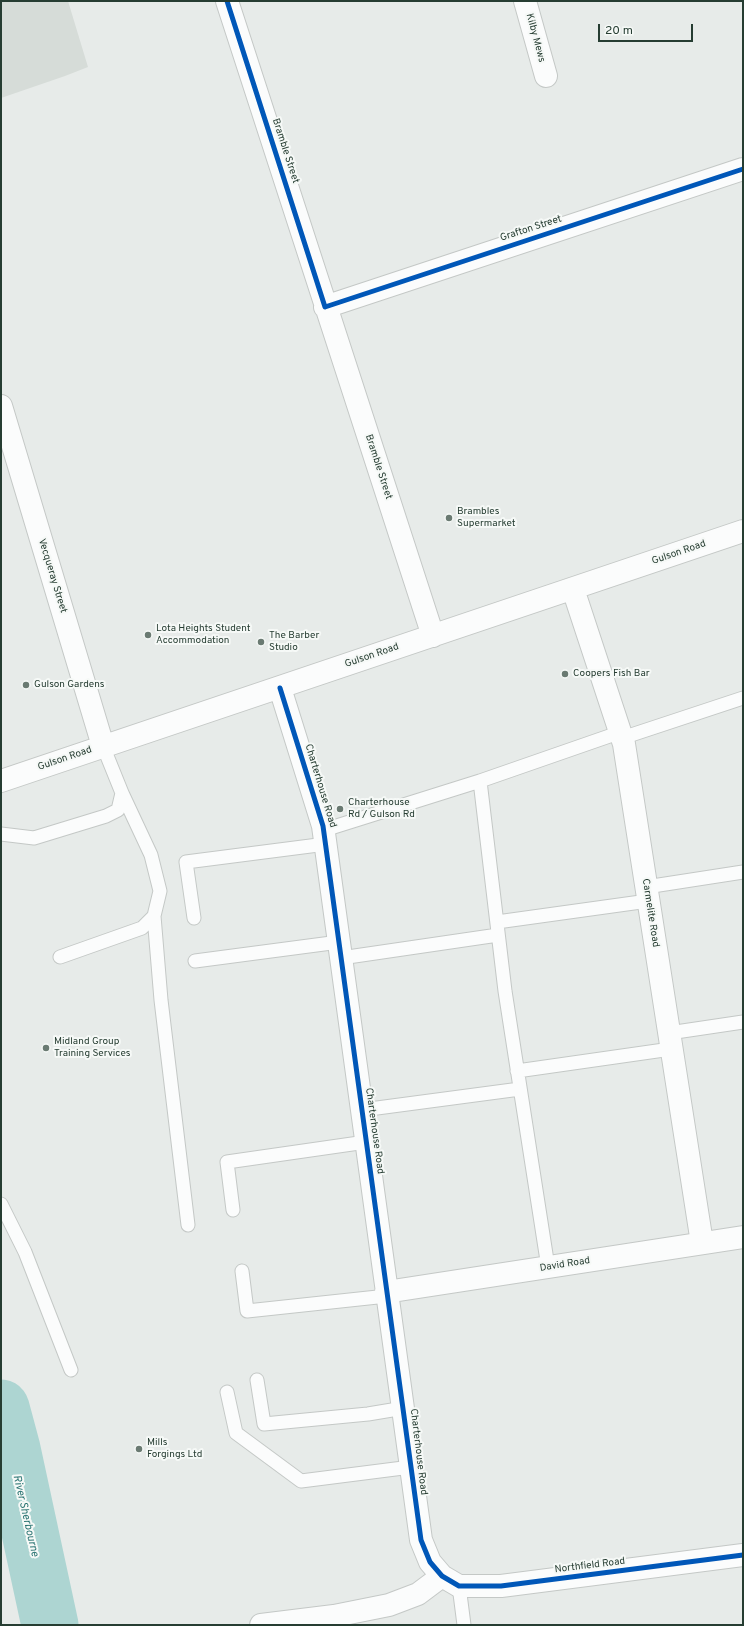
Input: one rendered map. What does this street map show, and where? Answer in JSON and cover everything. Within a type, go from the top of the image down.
[{"type":"street","name":"Bramble Street","points":[[227,1],[325,307],[433,636]]},
{"type":"street","name":"Kilby Mews","points":[[525,1],[546,76]]},
{"type":"street","name":"Grafton Street","points":[[325,307],[743,168]]},
{"type":"street","name":"Vecqueray Street","points":[[1,406],[103,746]]},
{"type":"street","name":"Gulson Road","points":[[1,780],[280,688],[743,531]]},
{"type":"street","name":"Carmelite Road","points":[[573,589],[622,735],[702,1244]]},
{"type":"street","name":"Charterhouse Road","points":[[280,688],[325,837],[386,1294],[404,1408],[421,1540],[430,1562],[451,1581]]},
{"type":"street","name":"David Road","points":[[386,1294],[743,1237]]},
{"type":"street","name":"Northfield Road","points":[[451,1581],[501,1586],[743,1556]]},
{"type":"street","points":[[261,1625],[334,1616],[357,1618],[451,1581]]},
{"type":"lane","points":[[194,918],[186,862],[325,837],[480,782],[622,735],[743,698]]},
{"type":"lane","points":[[103,746],[122,793],[151,855],[160,891],[154,916],[161,1000],[188,1225]]},
{"type":"lane","points":[[480,782],[505,991],[548,1267]]},
{"type":"lane","points":[[1,834],[34,838],[106,816],[118,810],[122,793]]},
{"type":"lane","points":[[497,922],[647,894],[743,872]]},
{"type":"lane","points":[[60,957],[142,928],[154,916]]},
{"type":"lane","points":[[195,961],[340,950],[498,935]]},
{"type":"lane","points":[[518,1071],[670,1041],[743,1022]]},
{"type":"lane","points":[[362,1110],[520,1089]]},
{"type":"lane","points":[[233,1210],[228,1162],[366,1142]]},
{"type":"lane","points":[[1,1204],[25,1252],[71,1370]]},
{"type":"lane","points":[[242,1271],[247,1311],[386,1294]]},
{"type":"lane","points":[[257,1380],[264,1424],[368,1414],[404,1408]]},
{"type":"lane","points":[[227,1392],[236,1433],[301,1481],[412,1467]]},
{"type":"lane","points":[[451,1581],[464,1625]]},
{"type":"shaded area","points":[[1,1],[68,1],[88,67],[1,98]]},
{"type":"waterway","name":"River Sherbourne","points":[[1,1408],[12,1449],[50,1625]]},
{"type":"cycle path","points":[[227,1],[325,307],[743,169]]},
{"type":"cycle path","points":[[280,688],[323,826],[421,1540],[430,1562],[442,1576],[459,1586],[501,1586],[743,1555]]},
{"type":"place","name":"Brambles Supermarket","points":[[449,518]]},
{"type":"place","name":"Lota Heights Student Accommodation","points":[[148,635]]},
{"type":"place","name":"The Barber Studio","points":[[261,642]]},
{"type":"place","name":"Coopers Fish Bar","points":[[565,674]]},
{"type":"place","name":"Gulson Gardens","points":[[26,685]]},
{"type":"place","name":"Charterhouse Rd / Gulson Rd","points":[[340,809]]},
{"type":"place","name":"Midland Group Training Services","points":[[46,1048]]},
{"type":"place","name":"Mills Forgings Ltd","points":[[139,1449]]}]
